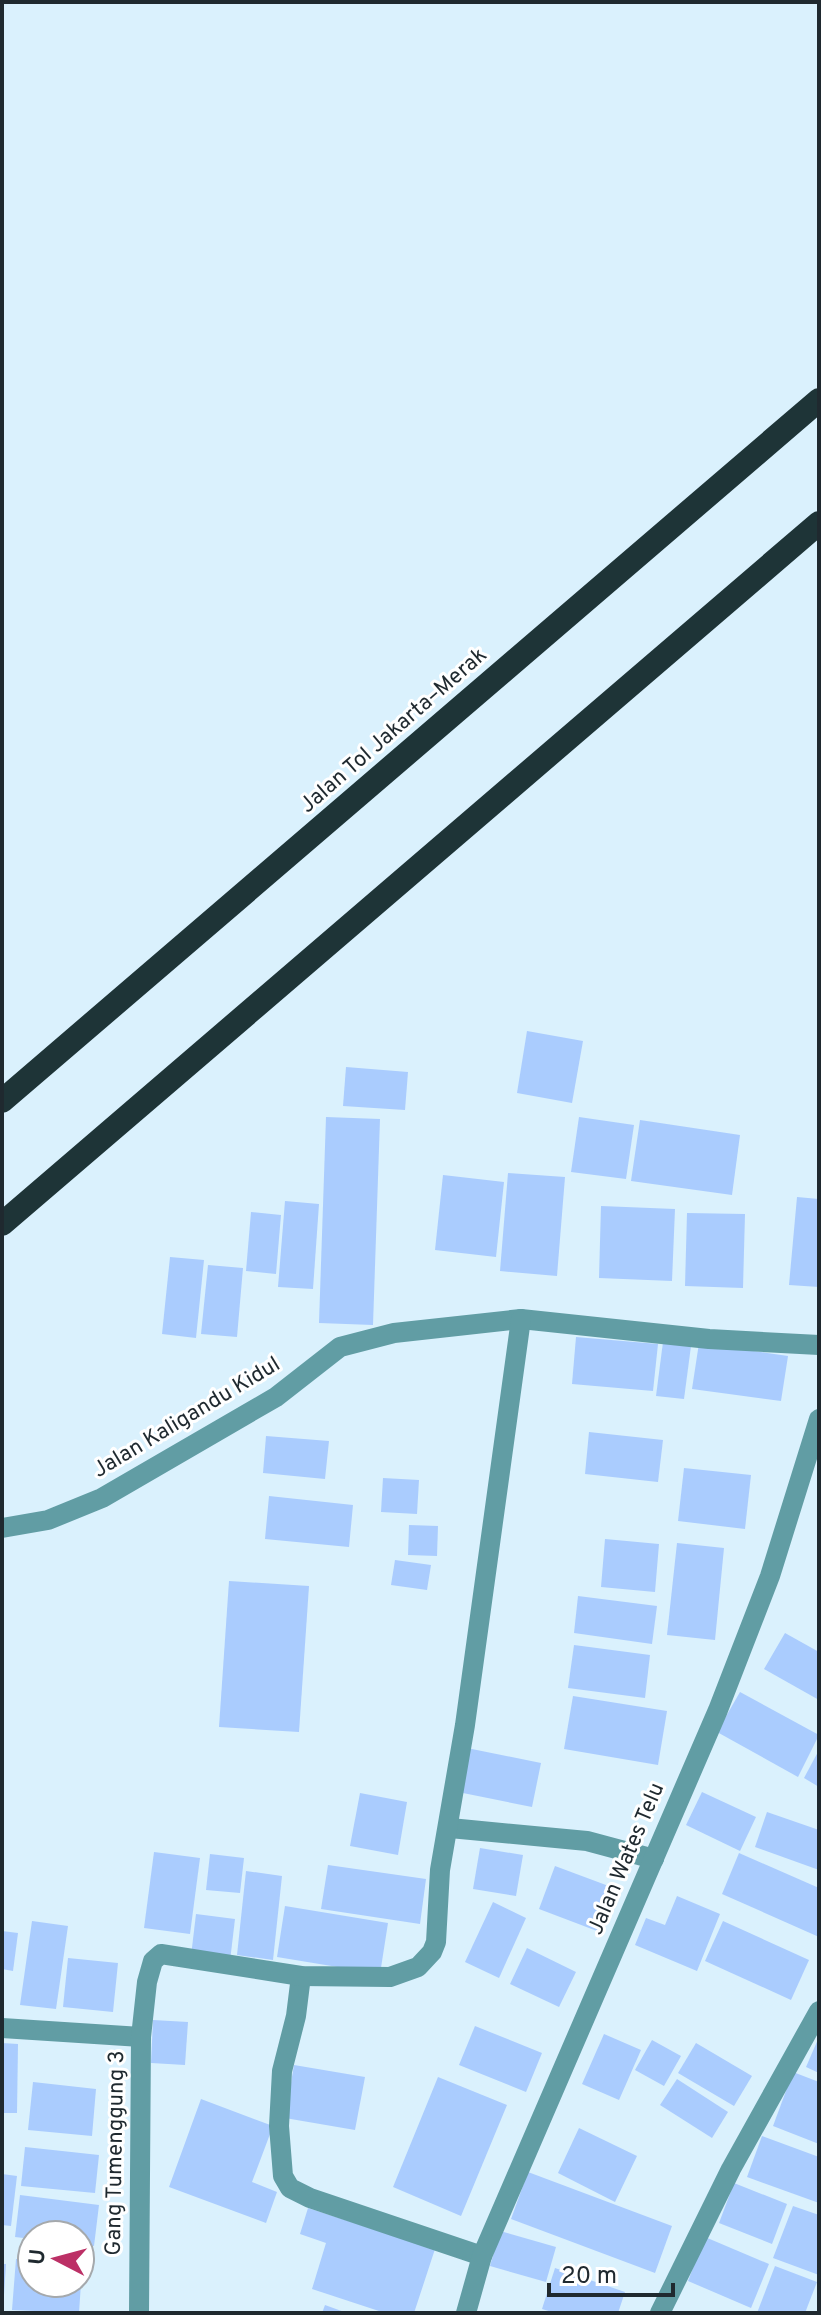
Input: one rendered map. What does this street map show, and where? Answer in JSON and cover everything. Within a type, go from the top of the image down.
[{"type":"highway","name":"Jalan Tol Jakarta–Merak","points":[[2,1101],[819,400]]},
{"type":"highway","points":[[2,1224],[819,523]]},
{"type":"street","name":"Jalan Kaligandu Kidul","points":[[2,1528],[48,1520],[102,1498],[276,1397],[340,1347],[394,1333],[521,1319],[709,1339],[819,1345]]},
{"type":"street","points":[[141,2037],[147,1982],[153,1961],[161,1954],[301,1976],[390,1977],[418,1967],[432,1952],[436,1942],[440,1870],[450,1828],[521,1319]]},
{"type":"street","name":"Jalan Wates Telu","points":[[474,2311],[482,2256],[718,1710],[770,1576],[819,1419]]},
{"type":"street","points":[[450,1828],[587,1841],[654,1859]]},
{"type":"street","points":[[301,1976],[296,2016],[282,2071],[279,2126],[283,2176],[290,2188],[310,2198],[482,2256]]},
{"type":"street","points":[[660,2313],[731,2169],[819,2011]]},
{"type":"street","name":"Gang Tumenggung 3","points":[[2,2028],[141,2037],[139,2313]]},
{"type":"building","points":[[527,1031],[583,1041],[572,1103],[517,1093]]},
{"type":"building","points":[[346,1067],[408,1072],[405,1110],[343,1106]]},
{"type":"building","points":[[326,1117],[380,1119],[373,1325],[319,1323]]},
{"type":"building","points":[[579,1117],[634,1125],[626,1179],[571,1172]]},
{"type":"building","points":[[640,1120],[740,1135],[732,1195],[631,1181]]},
{"type":"building","points":[[508,1173],[565,1177],[557,1276],[500,1271]]},
{"type":"building","points":[[443,1175],[504,1182],[496,1257],[435,1250]]},
{"type":"building","points":[[797,1197],[819,1199],[819,1287],[789,1285]]},
{"type":"building","points":[[285,1201],[319,1204],[313,1289],[278,1287]]},
{"type":"building","points":[[601,1206],[675,1209],[672,1281],[599,1278]]},
{"type":"building","points":[[251,1212],[281,1215],[276,1274],[246,1271]]},
{"type":"building","points":[[687,1213],[745,1214],[743,1288],[685,1286]]},
{"type":"building","points":[[170,1257],[204,1260],[196,1338],[162,1334]]},
{"type":"building","points":[[208,1265],[243,1268],[237,1337],[201,1334]]},
{"type":"building","points":[[576,1337],[658,1344],[653,1391],[572,1384]]},
{"type":"building","points":[[663,1342],[691,1346],[684,1399],[656,1396]]},
{"type":"building","points":[[699,1343],[788,1356],[781,1401],[692,1389]]},
{"type":"building","points":[[589,1432],[663,1440],[658,1482],[585,1474]]},
{"type":"building","points":[[266,1436],[329,1441],[325,1479],[263,1473]]},
{"type":"building","points":[[684,1468],[751,1475],[745,1529],[678,1521]]},
{"type":"building","points":[[383,1478],[419,1480],[417,1514],[381,1512]]},
{"type":"building","points":[[269,1496],[353,1505],[349,1547],[265,1539]]},
{"type":"building","points":[[409,1525],[438,1526],[437,1556],[408,1555]]},
{"type":"building","points":[[605,1539],[659,1544],[655,1592],[601,1587]]},
{"type":"building","points":[[677,1543],[724,1548],[715,1640],[667,1635]]},
{"type":"building","points":[[395,1560],[431,1565],[427,1590],[391,1585]]},
{"type":"building","points":[[229,1581],[309,1586],[299,1732],[219,1727]]},
{"type":"building","points":[[578,1596],[657,1606],[652,1644],[574,1633]]},
{"type":"building","points":[[785,1633],[819,1652],[819,1700],[764,1669]]},
{"type":"building","points":[[574,1645],[650,1655],[645,1698],[568,1688]]},
{"type":"building","points":[[740,1692],[819,1735],[798,1777],[717,1732]]},
{"type":"building","points":[[573,1696],[667,1711],[658,1765],[564,1749]]},
{"type":"building","points":[[467,1748],[541,1763],[532,1807],[458,1792]]},
{"type":"building","points":[[819,1750],[819,1787],[804,1778]]},
{"type":"building","points":[[702,1792],[756,1817],[740,1851],[686,1825]]},
{"type":"building","points":[[360,1793],[407,1802],[398,1855],[350,1846]]},
{"type":"building","points":[[767,1812],[819,1830],[819,1870],[755,1847]]},
{"type":"building","points":[[480,1848],[523,1855],[516,1896],[473,1889]]},
{"type":"building","points":[[154,1852],[200,1858],[190,1934],[144,1928]]},
{"type":"building","points":[[739,1853],[819,1888],[819,1937],[722,1894]]},
{"type":"building","points":[[210,1854],[244,1858],[240,1893],[206,1890]]},
{"type":"building","points":[[328,1865],[426,1879],[420,1924],[321,1909]]},
{"type":"building","points":[[555,1866],[614,1888],[597,1931],[539,1909]]},
{"type":"building","points":[[246,1871],[282,1876],[273,1960],[237,1955]]},
{"type":"building","points":[[677,1896],[720,1914],[697,1971],[635,1945],[646,1918],[665,1925]]},
{"type":"building","points":[[493,1902],[526,1918],[499,1978],[465,1962]]},
{"type":"building","points":[[285,1906],[388,1923],[380,1974],[277,1957]]},
{"type":"building","points":[[196,1914],[235,1919],[230,1961],[191,1956]]},
{"type":"building","points":[[32,1921],[68,1926],[56,2009],[20,2005]]},
{"type":"building","points":[[723,1921],[809,1960],[791,2000],[705,1961]]},
{"type":"building","points":[[2,1931],[18,1933],[13,1971],[2,1969]]},
{"type":"building","points":[[527,1948],[576,1972],[559,2007],[510,1984]]},
{"type":"building","points":[[68,1958],[118,1963],[113,2012],[63,2007]]},
{"type":"building","points":[[153,2020],[188,2022],[185,2065],[151,2063]]},
{"type":"building","points":[[475,2026],[542,2053],[526,2092],[459,2065]]},
{"type":"building","points":[[604,2034],[641,2050],[619,2100],[582,2084]]},
{"type":"building","points":[[819,2037],[819,2073],[806,2067]]},
{"type":"building","points":[[652,2040],[681,2056],[664,2086],[635,2070]]},
{"type":"building","points":[[2,2043],[18,2044],[17,2113],[2,2113]]},
{"type":"building","points":[[696,2043],[752,2076],[734,2106],[678,2073]]},
{"type":"building","points":[[294,2065],[365,2077],[355,2130],[285,2118]]},
{"type":"building","points":[[793,2072],[819,2082],[819,2144],[773,2126]]},
{"type":"building","points":[[438,2077],[507,2105],[461,2216],[393,2187]]},
{"type":"building","points":[[677,2079],[728,2112],[712,2138],[660,2105]]},
{"type":"building","points":[[33,2082],[96,2089],[92,2136],[28,2130]]},
{"type":"building","points":[[201,2099],[273,2126],[252,2182],[277,2192],[266,2223],[169,2187]]},
{"type":"building","points":[[579,2128],[637,2156],[615,2202],[558,2173]]},
{"type":"building","points":[[762,2136],[819,2157],[819,2203],[747,2177]]},
{"type":"building","points":[[25,2147],[99,2155],[95,2193],[21,2186]]},
{"type":"building","points":[[528,2172],[672,2226],[655,2273],[511,2219]]},
{"type":"building","points":[[2,2174],[17,2176],[11,2226],[2,2225]]},
{"type":"building","points":[[734,2183],[787,2204],[772,2244],[719,2223]]},
{"type":"building","points":[[20,2195],[99,2205],[96,2230],[96,2219],[17,2219]]},
{"type":"building","points":[[793,2206],[819,2215],[819,2275],[773,2258]]},
{"type":"building","points":[[308,2208],[435,2249],[414,2313],[385,2313],[312,2289],[326,2243],[300,2234]]},
{"type":"building","points":[[500,2231],[556,2247],[546,2282],[490,2266]]},
{"type":"building","points":[[705,2237],[769,2264],[751,2308],[688,2281]]},
{"type":"building","points":[[16,2259],[16,2299],[80,2299],[79,2313],[12,2310]]},
{"type":"building","points":[[2,2264],[6,2264],[4,2295],[2,2295]]},
{"type":"building","points":[[775,2266],[817,2282],[805,2313],[757,2313]]},
{"type":"building","points":[[555,2268],[625,2292],[618,2313],[555,2313],[542,2309]]},
{"type":"building","points":[[325,2305],[347,2313],[322,2313]]}]
